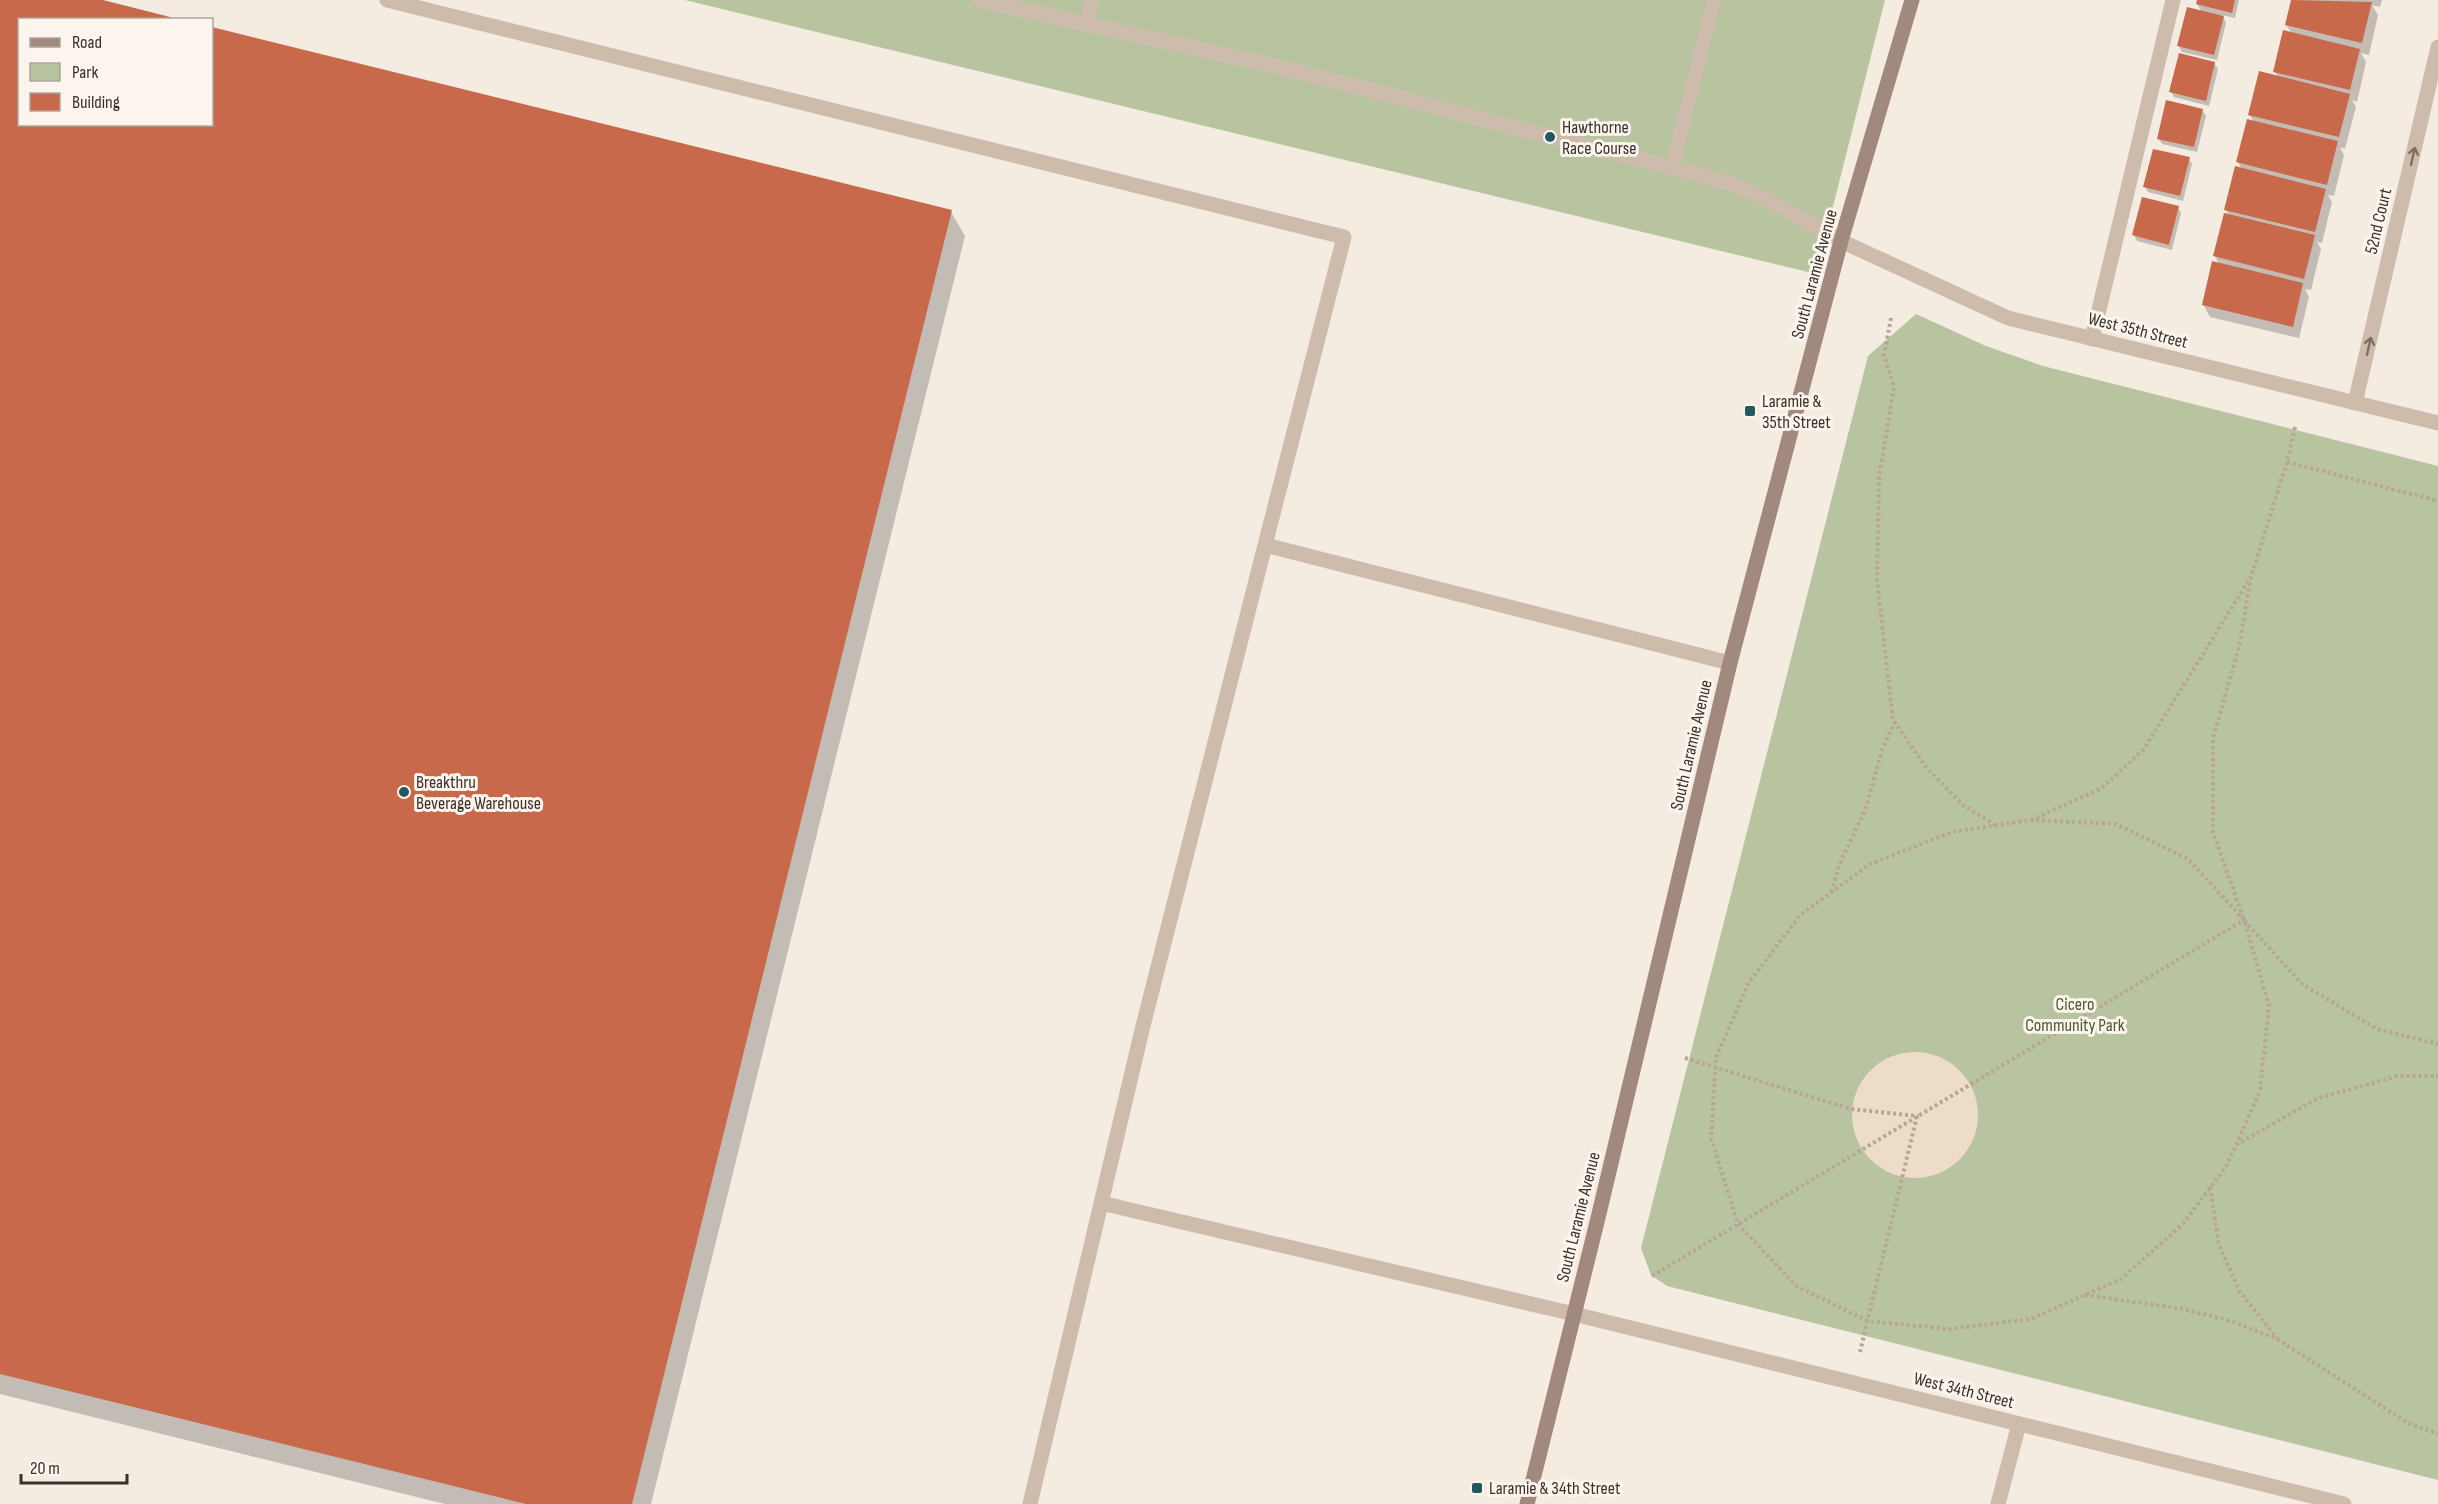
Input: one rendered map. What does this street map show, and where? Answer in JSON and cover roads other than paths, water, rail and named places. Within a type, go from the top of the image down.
[{"type":"main road","name":"South Laramie Avenue","points":[[1527,1504],[1730,663],[1841,241],[1912,0]]},
{"type":"street","points":[[387,0],[1344,237],[1145,1019],[1030,1504]]},
{"type":"street","name":"West 35th Street","points":[[979,0],[1288,69],[1727,182],[1766,199],[1841,241],[2008,318],[2438,423]]},
{"type":"street","points":[[1086,23],[1092,0]]},
{"type":"street","points":[[1672,167],[1714,0]]},
{"type":"street","points":[[2092,339],[2173,0]]},
{"type":"street","name":"52nd Court","points":[[2355,403],[2438,47]]},
{"type":"street","points":[[1265,545],[1730,663]]},
{"type":"street","name":"West 34th Street","points":[[1101,1203],[1574,1314],[2344,1504]]},
{"type":"street","points":[[1998,1504],[2019,1424]]},
{"type":"place","name":"Hawthorne Race Course","points":[[1550,137]]},
{"type":"place","name":"Laramie & 35th Street","points":[[1750,411]]},
{"type":"place","name":"Breakthru Beverage Warehouse","points":[[404,792]]},
{"type":"place","name":"Laramie & 34th Street","points":[[1477,1488]]},
{"type":"park label","name":"Cicero Community Park","points":[[2075,1014]]}]
